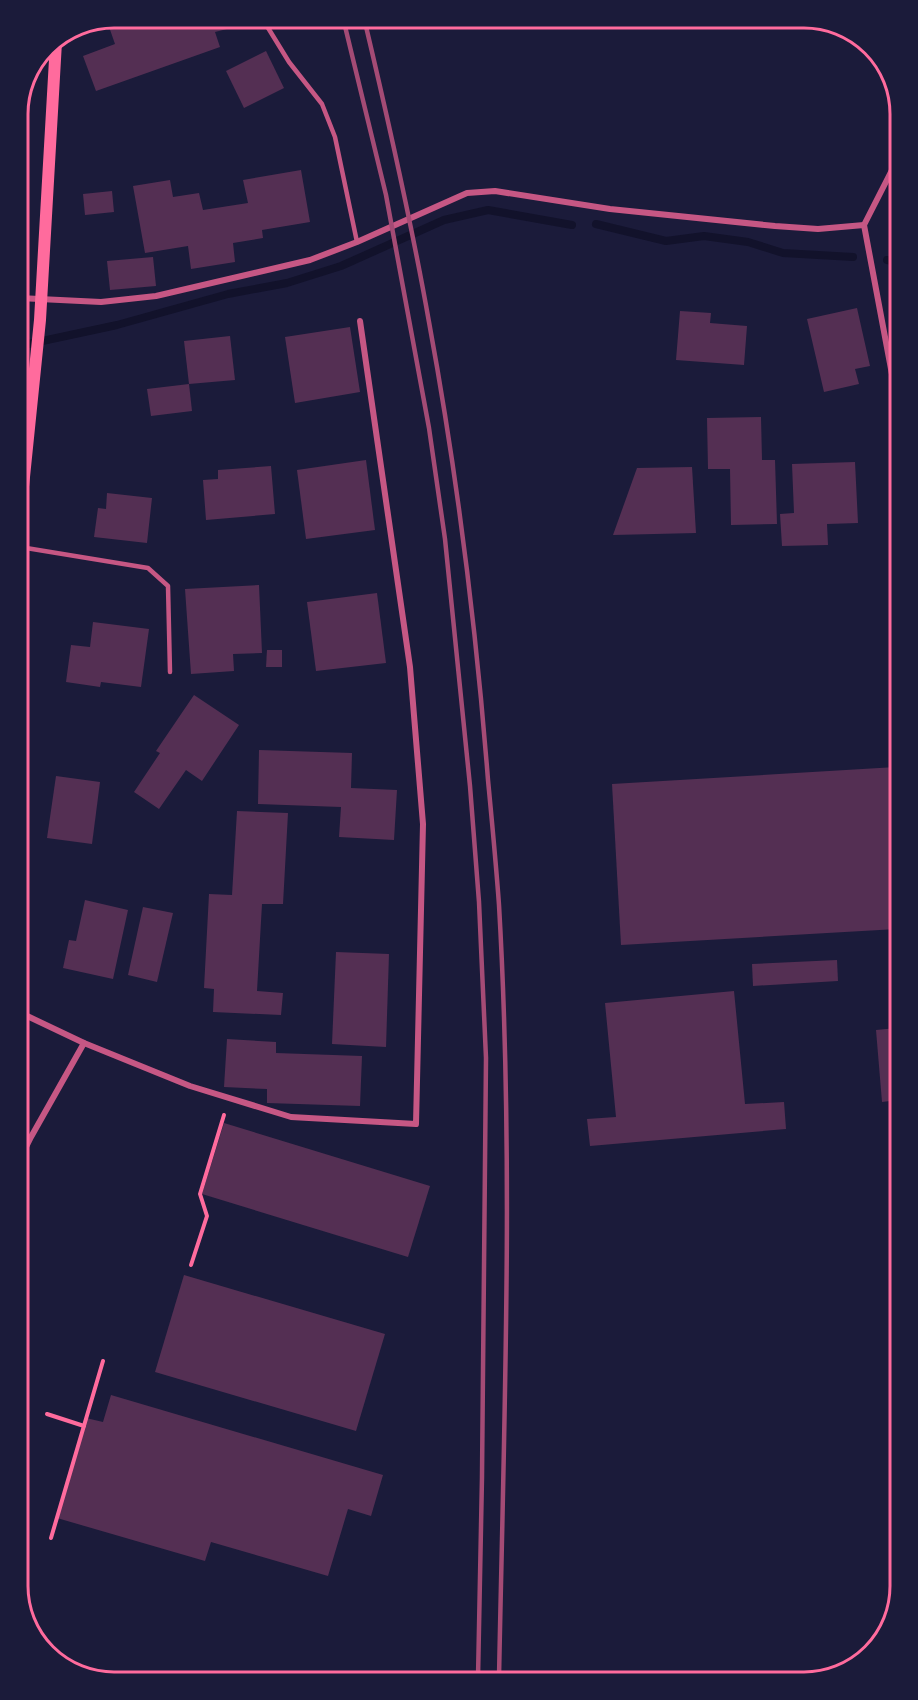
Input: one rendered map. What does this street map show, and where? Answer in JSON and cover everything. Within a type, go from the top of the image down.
[{"type":"main road","points":[[29,431],[40,320],[55,53]]},
{"type":"street","points":[[890,174],[864,225],[890,364]]},
{"type":"street","points":[[29,299],[101,302],[156,296],[310,260],[357,242],[467,193],[495,190],[610,209],[775,226],[818,229],[864,225]]},
{"type":"street","points":[[28,1017],[84,1043],[190,1086],[291,1118],[416,1124],[423,824],[410,667],[360,321]]},
{"type":"street","points":[[28,1143],[84,1043]]},
{"type":"lane","points":[[268,28],[289,62],[322,104],[334,137],[357,242]]},
{"type":"lane","points":[[29,549],[148,568],[168,586],[170,672]]},
{"type":"path","points":[[191,1265],[207,1216],[200,1194],[229,1098]]},
{"type":"path","points":[[51,1538],[103,1361]]},
{"type":"path","points":[[47,1414],[84,1426]]},
{"type":"building","points":[[230,28],[215,32],[220,47],[96,91],[83,56],[115,44],[110,29]]},
{"type":"building","points":[[266,51],[284,88],[244,108],[226,71]]},
{"type":"building","points":[[301,170],[310,222],[262,230],[263,238],[233,243],[235,262],[191,269],[188,246],[145,253],[133,186],[170,180],[173,197],[199,193],[203,210],[248,203],[243,180]]},
{"type":"building","points":[[112,191],[114,212],[85,215],[83,194]]},
{"type":"building","points":[[153,257],[156,286],[110,290],[107,261]]},
{"type":"building","points":[[857,308],[870,366],[855,369],[859,384],[824,392],[807,319]]},
{"type":"building","points":[[680,311],[711,313],[710,323],[747,326],[744,365],[676,360]]},
{"type":"building","points":[[350,327],[360,392],[295,403],[285,337]]},
{"type":"building","points":[[230,336],[235,380],[189,384],[184,341]]},
{"type":"building","points":[[189,384],[192,411],[151,416],[147,389]]},
{"type":"building","points":[[761,417],[762,460],[775,460],[777,524],[731,525],[730,469],[708,469],[707,418]]},
{"type":"building","points":[[366,460],[375,530],[306,539],[297,470]]},
{"type":"building","points":[[855,462],[858,523],[827,524],[828,545],[782,546],[780,514],[794,513],[792,464]]},
{"type":"building","points":[[271,466],[275,514],[206,520],[203,480],[218,479],[218,470]]},
{"type":"building","points":[[692,467],[696,533],[613,535],[637,468]]},
{"type":"building","points":[[107,493],[152,498],[147,543],[94,537],[98,508],[106,509]]},
{"type":"building","points":[[259,585],[262,653],[233,654],[234,671],[191,674],[185,589]]},
{"type":"building","points":[[377,593],[386,663],[316,671],[307,602]]},
{"type":"building","points":[[93,622],[149,629],[141,687],[101,682],[100,687],[66,682],[71,645],[90,647]]},
{"type":"building","points":[[267,650],[282,650],[282,667],[266,667]]},
{"type":"building","points":[[194,695],[239,725],[202,781],[186,770],[159,809],[134,792],[160,753],[156,751]]},
{"type":"building","points":[[259,750],[352,753],[351,788],[397,790],[394,840],[339,837],[341,807],[258,804]]},
{"type":"building","points":[[890,767],[890,929],[621,945],[612,784]]},
{"type":"building","points":[[56,776],[100,782],[92,844],[47,838]]},
{"type":"building","points":[[237,811],[288,813],[283,904],[262,904],[257,991],[283,993],[281,1015],[213,1012],[214,989],[204,988],[209,894],[232,895]]},
{"type":"building","points":[[85,900],[128,910],[113,979],[63,968],[69,940],[76,941]]},
{"type":"building","points":[[143,907],[173,913],[157,982],[128,975]]},
{"type":"building","points":[[336,952],[389,954],[386,1047],[332,1044]]},
{"type":"building","points":[[837,960],[838,981],[753,986],[752,964]]},
{"type":"building","points":[[734,991],[745,1104],[784,1102],[786,1129],[590,1146],[587,1119],[616,1117],[605,1003]]},
{"type":"building","points":[[890,1029],[890,1101],[882,1102],[876,1030]]},
{"type":"building","points":[[227,1039],[276,1042],[276,1053],[362,1056],[360,1106],[267,1103],[267,1089],[224,1087]]},
{"type":"building","points":[[224,1123],[430,1186],[408,1257],[202,1194]]},
{"type":"building","points":[[184,1275],[385,1334],[356,1431],[155,1372]]},
{"type":"building","points":[[111,1395],[383,1475],[371,1516],[348,1509],[328,1576],[211,1542],[205,1561],[57,1518],[86,1418],[103,1422]]},
{"type":"waterway","points":[[29,344],[117,325],[228,294],[287,283],[341,266],[444,220],[488,210],[572,225]]},
{"type":"waterway","points":[[596,224],[666,241],[704,236],[748,242],[783,253],[853,257]]},
{"type":"railway","points":[[346,28],[386,195],[429,428],[445,539],[470,786],[479,902],[486,1058],[478,1672]]},
{"type":"railway","points":[[366,28],[415,246],[457,493],[471,607],[497,874],[504,1001],[507,1195],[499,1672]]}]
